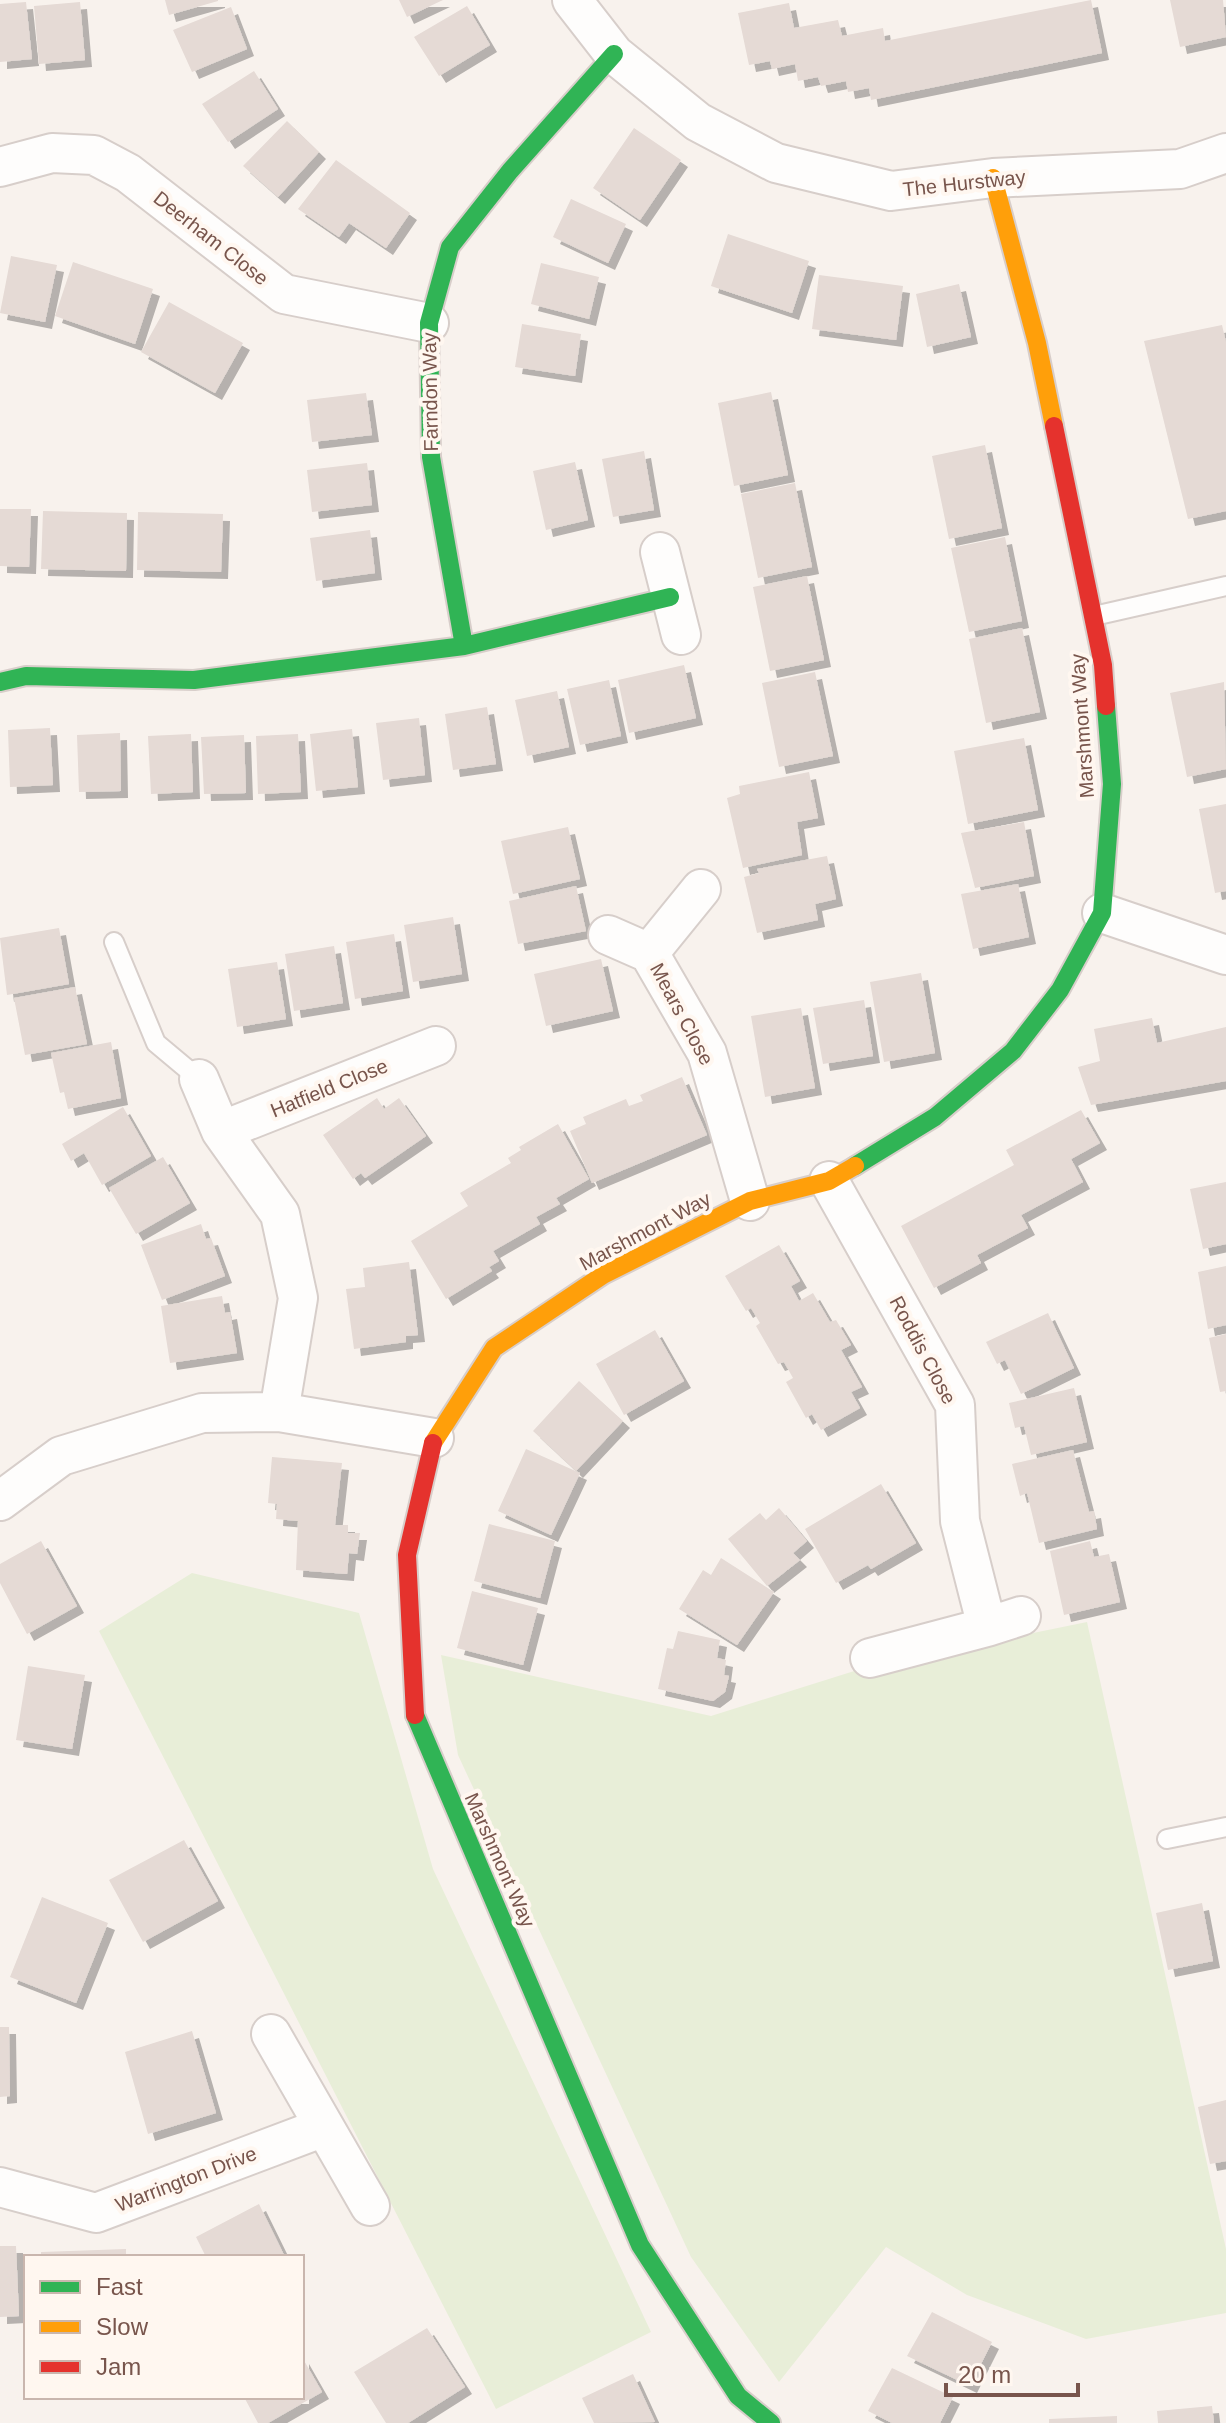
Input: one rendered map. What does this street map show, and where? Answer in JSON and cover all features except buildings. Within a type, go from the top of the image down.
[{"type":"street","name":"The Hurstway","points":[[572,0],[614,54],[698,122],[776,163],[891,191],[993,178],[1180,169],[1226,153]]},
{"type":"street","name":"Farndon Way","points":[[464,646],[431,457],[429,323],[450,247],[510,171],[614,54]]},
{"type":"street","name":"Deerham Close","points":[[0,167],[52,153],[94,155],[128,173],[284,294],[429,323]]},
{"type":"street","name":"Marshmont Way","points":[[771,2423],[738,2396],[640,2245],[415,1720],[407,1555],[434,1438],[494,1348],[603,1275],[750,1201],[829,1181],[935,1117],[1013,1051],[1060,990],[1102,913],[1112,784],[1103,665],[1037,343],[993,178]]},
{"type":"street","points":[[660,552],[681,635]]},
{"type":"street","points":[[0,682],[26,676],[194,680],[464,646],[589,619],[670,597]]},
{"type":"street","name":"Mears Close","points":[[701,889],[649,953],[707,1053],[750,1201]]},
{"type":"street","points":[[1102,913],[1226,955]]},
{"type":"street","points":[[608,935],[649,953]]},
{"type":"street","name":"Hatfield Close","points":[[221,1131],[436,1046]]},
{"type":"street","points":[[199,1079],[221,1131],[280,1214],[298,1298],[279,1412]]},
{"type":"street","name":"Roddis Close","points":[[829,1181],[955,1405],[960,1521],[1004,1622],[870,1658]]},
{"type":"street","points":[[0,1501],[61,1456],[202,1413],[279,1412],[434,1438]]},
{"type":"street","points":[[271,2034],[370,2206]]},
{"type":"street","name":"Warrington Drive","points":[[0,2187],[96,2213],[324,2127]]},
{"type":"lane","points":[[1094,616],[1226,586]]},
{"type":"lane","points":[[114,942],[156,1043],[199,1079]]},
{"type":"lane","points":[[1167,1839],[1226,1827]]},
{"type":"green space","points":[[192,1573],[359,1613],[433,1869],[651,2332],[496,2409],[99,1631]]},
{"type":"green space","points":[[1087,1622],[1226,2249],[1226,2313],[1086,2339],[967,2295],[886,2247],[779,2382],[691,2257],[458,1755],[441,1655],[711,1716],[867,1667]]},
{"type":"traffic: fast","points":[[464,646],[431,457],[429,323],[450,247],[510,171],[614,54]]},
{"type":"traffic: fast","points":[[0,682],[26,676],[194,680],[464,646],[670,597]]},
{"type":"traffic: fast","points":[[855,1166],[935,1117],[1013,1051],[1060,990],[1102,913],[1112,784],[1106,706]]},
{"type":"traffic: fast","points":[[415,1715],[640,2245],[738,2396],[771,2423]]},
{"type":"traffic: slow","points":[[993,178],[1037,343],[1054,426]]},
{"type":"traffic: slow","points":[[433,1443],[494,1348],[603,1275],[750,1201],[829,1181],[855,1166]]},
{"type":"traffic: jam","points":[[1054,426],[1103,665],[1106,706]]},
{"type":"traffic: jam","points":[[415,1715],[407,1555],[433,1443]]}]
